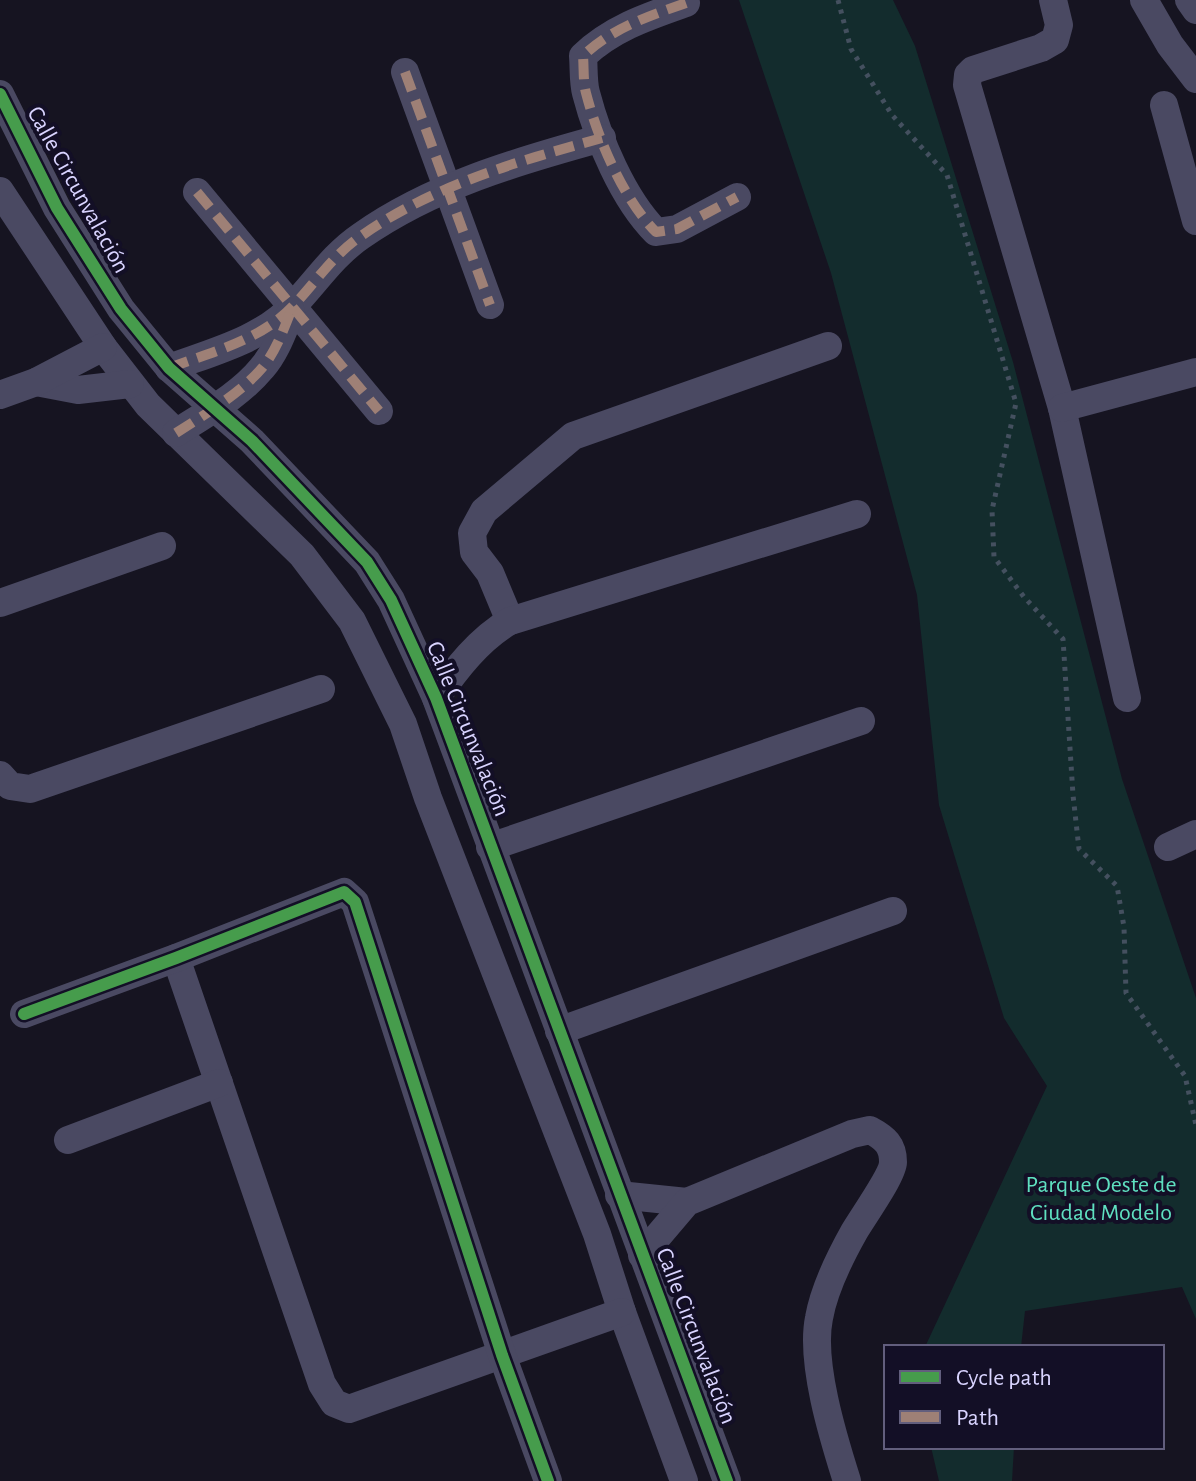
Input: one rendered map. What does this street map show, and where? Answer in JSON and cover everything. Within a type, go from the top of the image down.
[{"type":"street","points":[[1053,0],[1059,25],[1055,40],[1041,48],[973,70],[968,75],[967,85],[1062,408],[1127,698]]},
{"type":"street","points":[[1144,0],[1170,45],[1196,79]]},
{"type":"street","points":[[1189,0],[1196,10]]},
{"type":"street","points":[[686,3],[634,21],[600,39],[583,56],[585,91],[602,138],[639,215],[656,232],[677,229],[737,197]]},
{"type":"street","points":[[405,72],[490,305]]},
{"type":"street","name":"Calle Circunvalación","points":[[0,94],[57,208],[94,269],[147,343],[169,368],[263,452],[367,562],[391,600],[436,698],[727,1481]]},
{"type":"street","points":[[1164,105],[1196,221]]},
{"type":"street","points":[[169,368],[264,330],[293,307],[322,270],[358,238],[399,211],[512,163],[602,138]]},
{"type":"street","points":[[0,191],[130,384],[302,555],[352,621],[403,724],[428,798],[597,1234],[684,1481]]},
{"type":"street","points":[[197,192],[379,411]]},
{"type":"street","points":[[176,433],[216,407],[261,370],[275,349],[293,307]]},
{"type":"street","points":[[510,621],[490,573],[474,552],[472,533],[484,511],[573,436],[828,346]]},
{"type":"street","points":[[0,395],[36,382],[103,347]]},
{"type":"street","points":[[1062,408],[1196,372]]},
{"type":"street","points":[[36,382],[78,390],[130,384]]},
{"type":"street","points":[[436,698],[449,678],[490,633],[510,621],[857,514]]},
{"type":"street","points":[[0,603],[162,546]]},
{"type":"street","points":[[0,775],[10,786],[30,789],[321,689]]},
{"type":"street","points":[[490,847],[861,721]]},
{"type":"street","points":[[1168,847],[1196,834]]},
{"type":"street","points":[[24,1014],[344,892],[355,902],[502,1355],[548,1481]]},
{"type":"street","points":[[559,1031],[893,911]]},
{"type":"street","points":[[176,958],[322,1384],[334,1403],[349,1409],[622,1312]]},
{"type":"street","points":[[68,1140],[219,1083]]},
{"type":"street","points":[[642,1255],[687,1202],[852,1134],[870,1130],[883,1137],[891,1147],[893,1166],[852,1235],[825,1295],[818,1320],[818,1365],[847,1481]]},
{"type":"street","points":[[619,1195],[687,1202]]},
{"type":"street","points":[[597,1234],[630,1224]]},
{"type":"path","points":[[838,0],[851,49],[892,115],[947,175],[1016,403],[992,510],[994,557],[1024,597],[1063,639],[1079,849],[1117,886],[1124,927],[1126,993],[1185,1076],[1196,1125]]},
{"type":"green space","name":"Parque Oeste de Ciudad Modelo","points":[[739,0],[893,0],[915,46],[1013,362],[1122,779],[1196,998],[1196,1319],[1182,1287],[1025,1311],[1021,1345],[926,1345],[1047,1086],[1004,1018],[939,805],[917,595],[831,273]]},
{"type":"green space","points":[[931,1449],[1014,1449],[1012,1481],[939,1481]]},
{"type":"marked path","points":[[686,3],[619,30],[594,46],[583,56],[586,93],[613,167],[633,203],[656,232],[677,229],[737,197]]},
{"type":"marked path","points":[[405,72],[490,305]]},
{"type":"marked path","points":[[169,368],[235,344],[266,328],[293,306],[351,243],[388,218],[477,177],[602,138]]},
{"type":"marked path","points":[[197,192],[379,411]]},
{"type":"marked path","points":[[176,433],[222,403],[262,368],[279,341],[291,311]]},
{"type":"cycle path","points":[[0,94],[57,208],[121,309],[169,368],[252,441],[367,562],[391,600],[436,698],[727,1481]]},
{"type":"cycle path","points":[[24,1014],[344,892],[355,902],[502,1355],[548,1481]]}]
